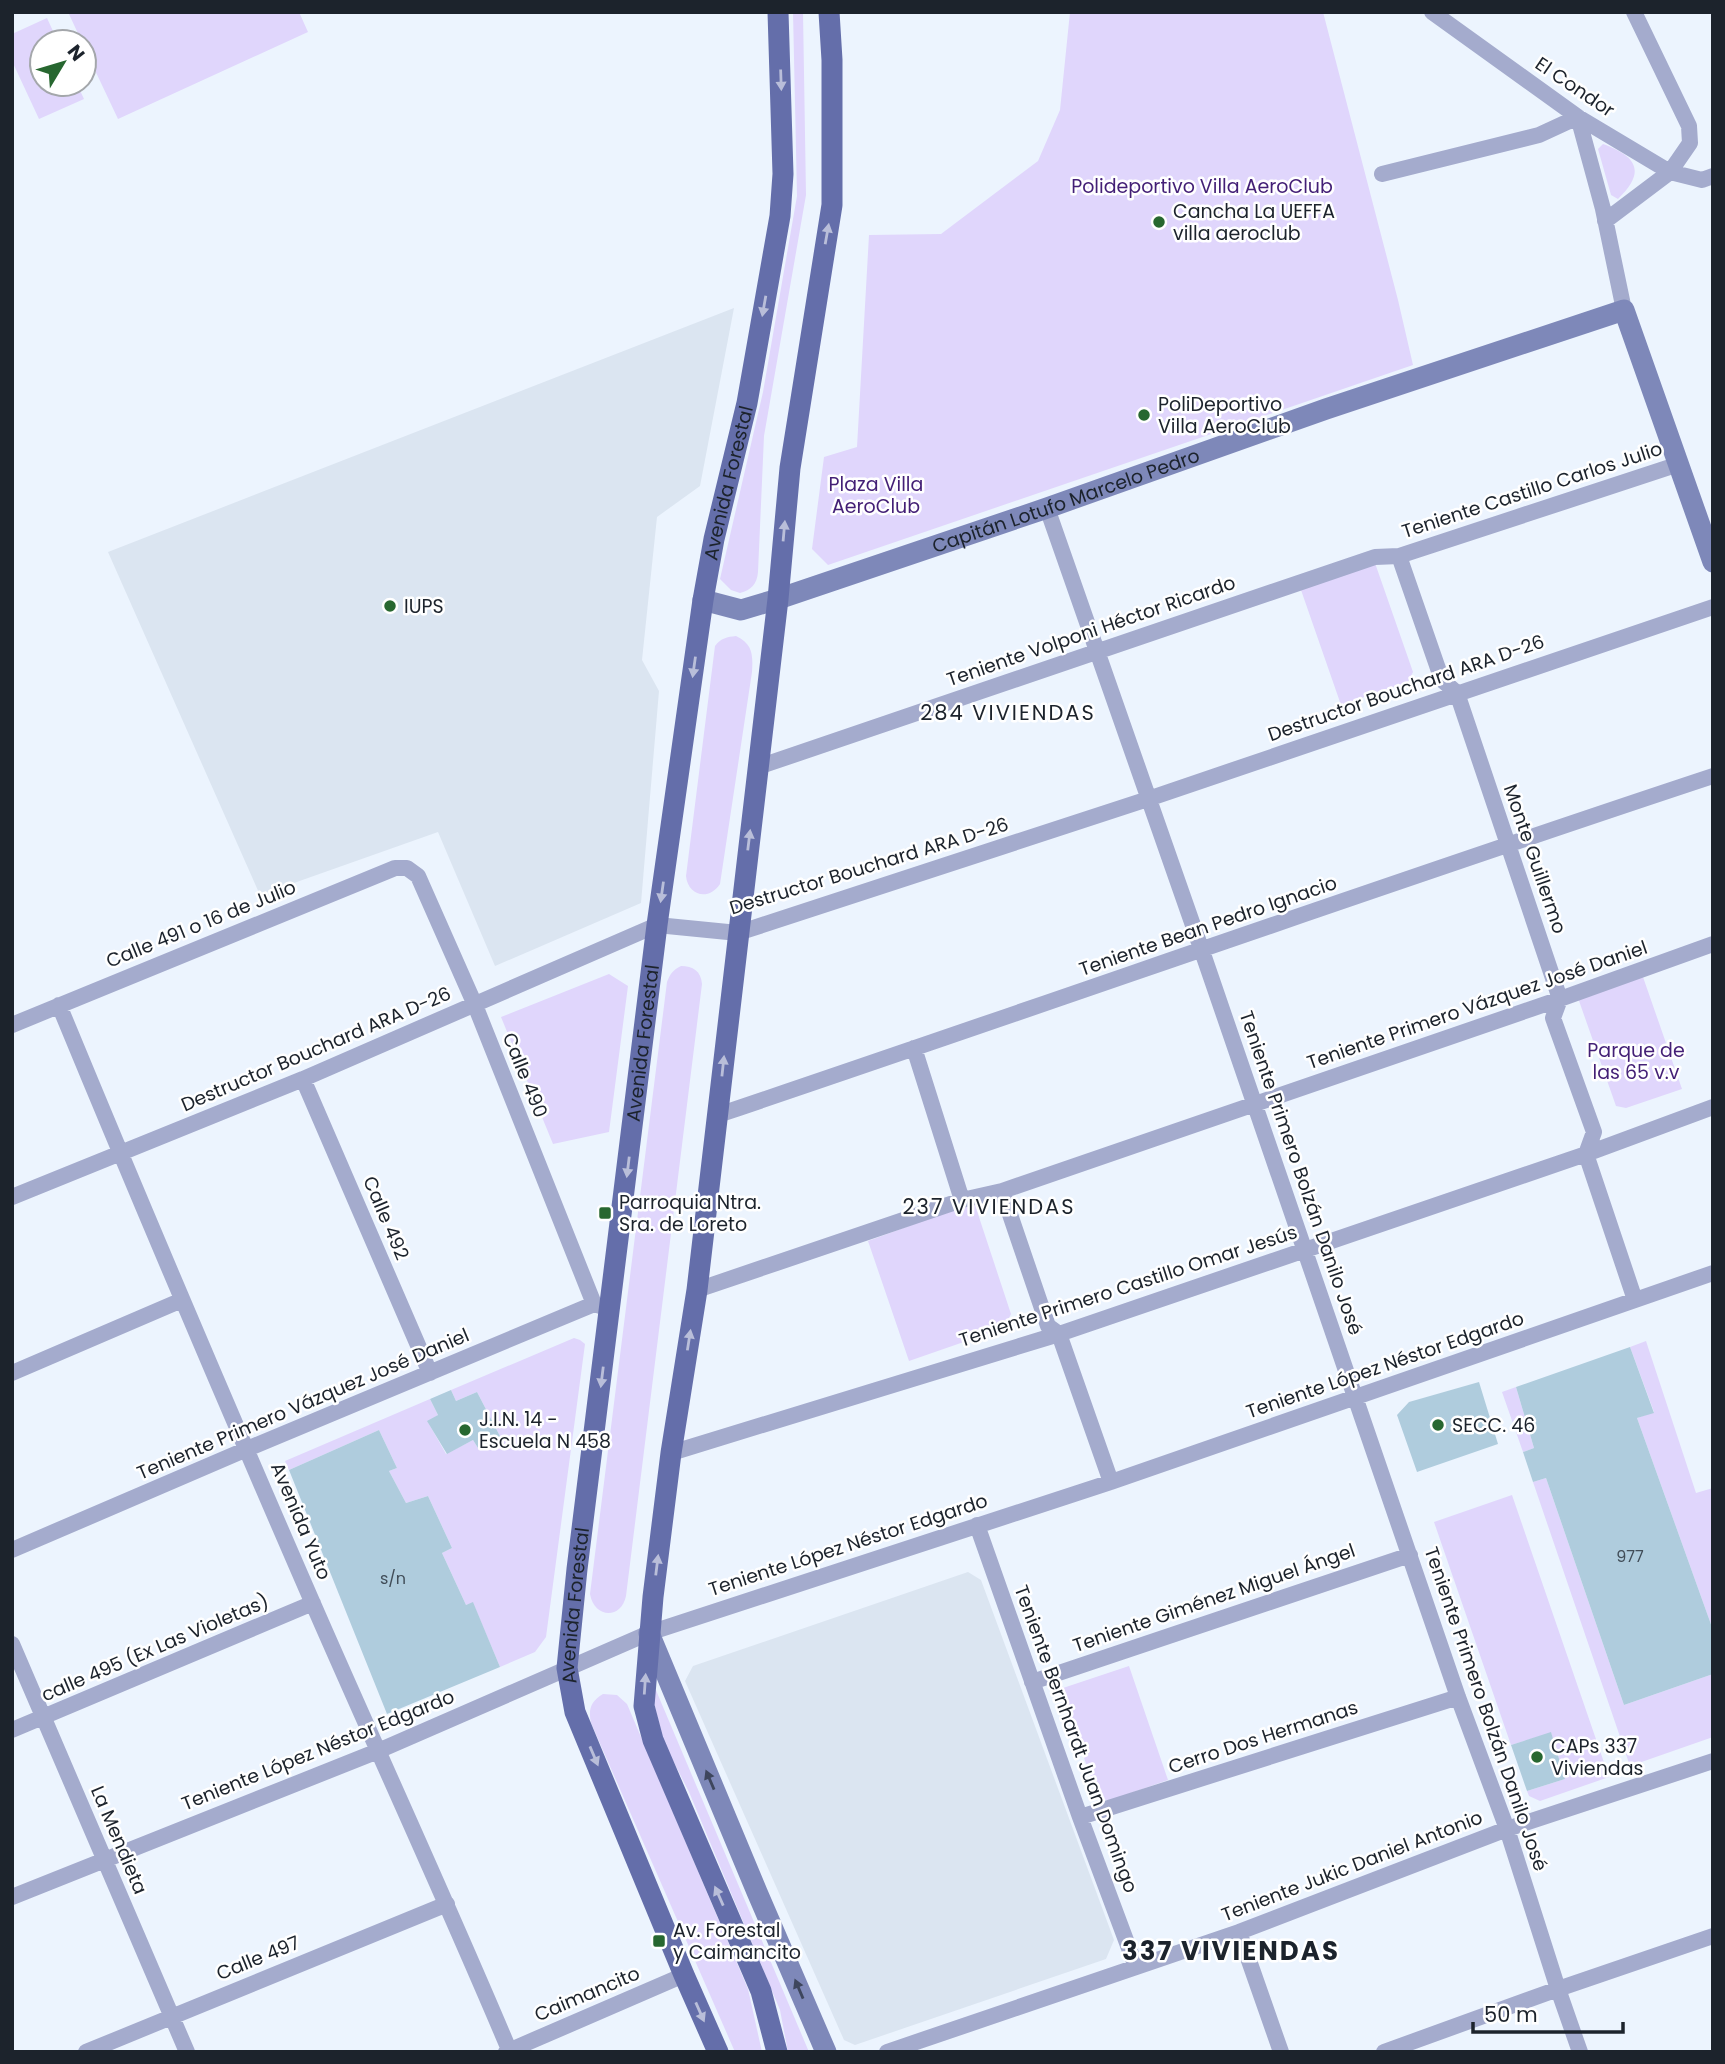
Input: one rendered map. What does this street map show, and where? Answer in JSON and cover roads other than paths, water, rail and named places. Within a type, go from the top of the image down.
[{"type":"main road","name":"Avenida Forestal","points":[[718,2052],[575,1712],[567,1668],[603,1306],[704,600],[714,539],[747,403],[780,216],[783,174],[778,12]]},
{"type":"main road","points":[[777,2052],[761,1991],[653,1741],[644,1706],[649,1633],[671,1453],[697,1290],[718,1115],[778,599],[790,468],[832,205],[832,60],[829,12]]},
{"type":"street","name":"El Condor","points":[[1432,12],[1578,117],[1670,172],[1707,178]]},
{"type":"street","points":[[1605,221],[1670,172],[1690,144],[1689,126],[1634,12]]},
{"type":"street","points":[[1382,174],[1539,135],[1578,117],[1605,221],[1624,310],[1713,562]]},
{"type":"street","name":"Capitán Lotufo Marcelo Pedro","points":[[704,600],[741,610],[778,599],[1047,508],[1326,409],[1624,310]]},
{"type":"street","name":"Teniente Castillo Carlos Julio","points":[[1399,556],[1679,464]]},
{"type":"street","name":"Teniente Primero Bolzán Danilo José","points":[[1047,508],[1458,1697],[1507,1829],[1580,2052]]},
{"type":"street","name":"Teniente Volponi Héctor Ricardo","points":[[758,767],[1375,556],[1399,556]]},
{"type":"street","name":"Monte Guillermo","points":[[1399,556],[1442,681],[1457,693],[1560,999],[1553,1018],[1594,1132],[1586,1154],[1635,1300]]},
{"type":"street","name":"Destructor Bouchard ARA D-26","points":[[12,1197],[303,1079],[657,925],[738,933],[1148,799],[1713,607]]},
{"type":"street","name":"Teniente Bean Pedro Ignacio","points":[[718,1115],[1713,776]]},
{"type":"street","name":"Calle 491 o 16 de Julio","points":[[12,1025],[395,867],[407,868]]},
{"type":"street","name":"Calle 490","points":[[407,868],[418,876],[603,1306]]},
{"type":"street","name":"Teniente Primero Vázquez José Daniel","points":[[697,1290],[1255,1105],[1713,944]]},
{"type":"street","name":"Avenida Yuto","points":[[59,1005],[182,1300],[447,1904],[508,2051]]},
{"type":"street","points":[[914,1048],[962,1200]]},
{"type":"street","name":"Calle 492","points":[[303,1079],[430,1373]]},
{"type":"street","name":"Teniente Primero Castillo Omar Jesús","points":[[671,1453],[1059,1334],[1586,1154],[1713,1107]]},
{"type":"street","points":[[1002,1191],[1048,1326],[1059,1334],[1111,1482]]},
{"type":"street","name":"Teniente López Néstor Edgardo","points":[[12,1897],[378,1751],[649,1633],[1111,1482],[1713,1273]]},
{"type":"street","points":[[12,1373],[182,1300]]},
{"type":"street","name":"Teniente Primero Vázquez José Daniel","points":[[12,1550],[430,1373],[603,1306]]},
{"type":"street","name":"Teniente Bernhardt Juan Domingo","points":[[977,1525],[1136,1967]]},
{"type":"street","name":"Teniente Giménez Miguel Ángel","points":[[1032,1682],[1410,1555]]},
{"type":"street","name":"calle 495 (Ex Las Violetas)","points":[[12,1730],[313,1603]]},
{"type":"street","points":[[649,1633],[826,2052]]},
{"type":"street","name":"La Mendieta","points":[[12,1644],[187,2052]]},
{"type":"street","name":"Cerro Dos Hermanas","points":[[1080,1817],[1458,1697]]},
{"type":"street","name":"Teniente Jukic Daniel Antonio","points":[[887,2052],[1239,1932],[1507,1829],[1713,1761]]},
{"type":"street","name":"Calle 497","points":[[86,2052],[447,1904]]},
{"type":"street","points":[[1239,1932],[1281,2052]]},
{"type":"street","points":[[1384,2052],[1713,1936]]},
{"type":"street","name":"Caimancito","points":[[508,2051],[684,1975]]},
{"type":"place","name":"Cancha La UEFFA villa aeroclub","points":[[1159,222]]},
{"type":"place","name":"PoliDeportivo Villa AeroClub","points":[[1144,415]]},
{"type":"place","name":"IUPS","points":[[390,606]]},
{"type":"place","name":"Parroquia Ntra. Sra. de Loreto","points":[[605,1213]]},
{"type":"place","name":"SECC. 46","points":[[1438,1425]]},
{"type":"place","name":"J.I.N. 14 - Escuela N 458","points":[[465,1430]]},
{"type":"place","name":"CAPs 337 Viviendas","points":[[1537,1757]]},
{"type":"place","name":"Av. Forestal y Caimancito","points":[[659,1941]]},
{"type":"district","name":"284 VIVIENDAS","points":[[1008,712]]},
{"type":"district","name":"237 VIVIENDAS","points":[[989,1206]]},
{"type":"district","name":"337 VIVIENDAS","points":[[1231,1951]]},
{"type":"park label","name":"Polideportivo Villa AeroClub","points":[[1202,186]]},
{"type":"park label","name":"Plaza Villa AeroClub","points":[[876,495]]},
{"type":"park label","name":"Parque de las 65 v.v","points":[[1636,1061]]}]
